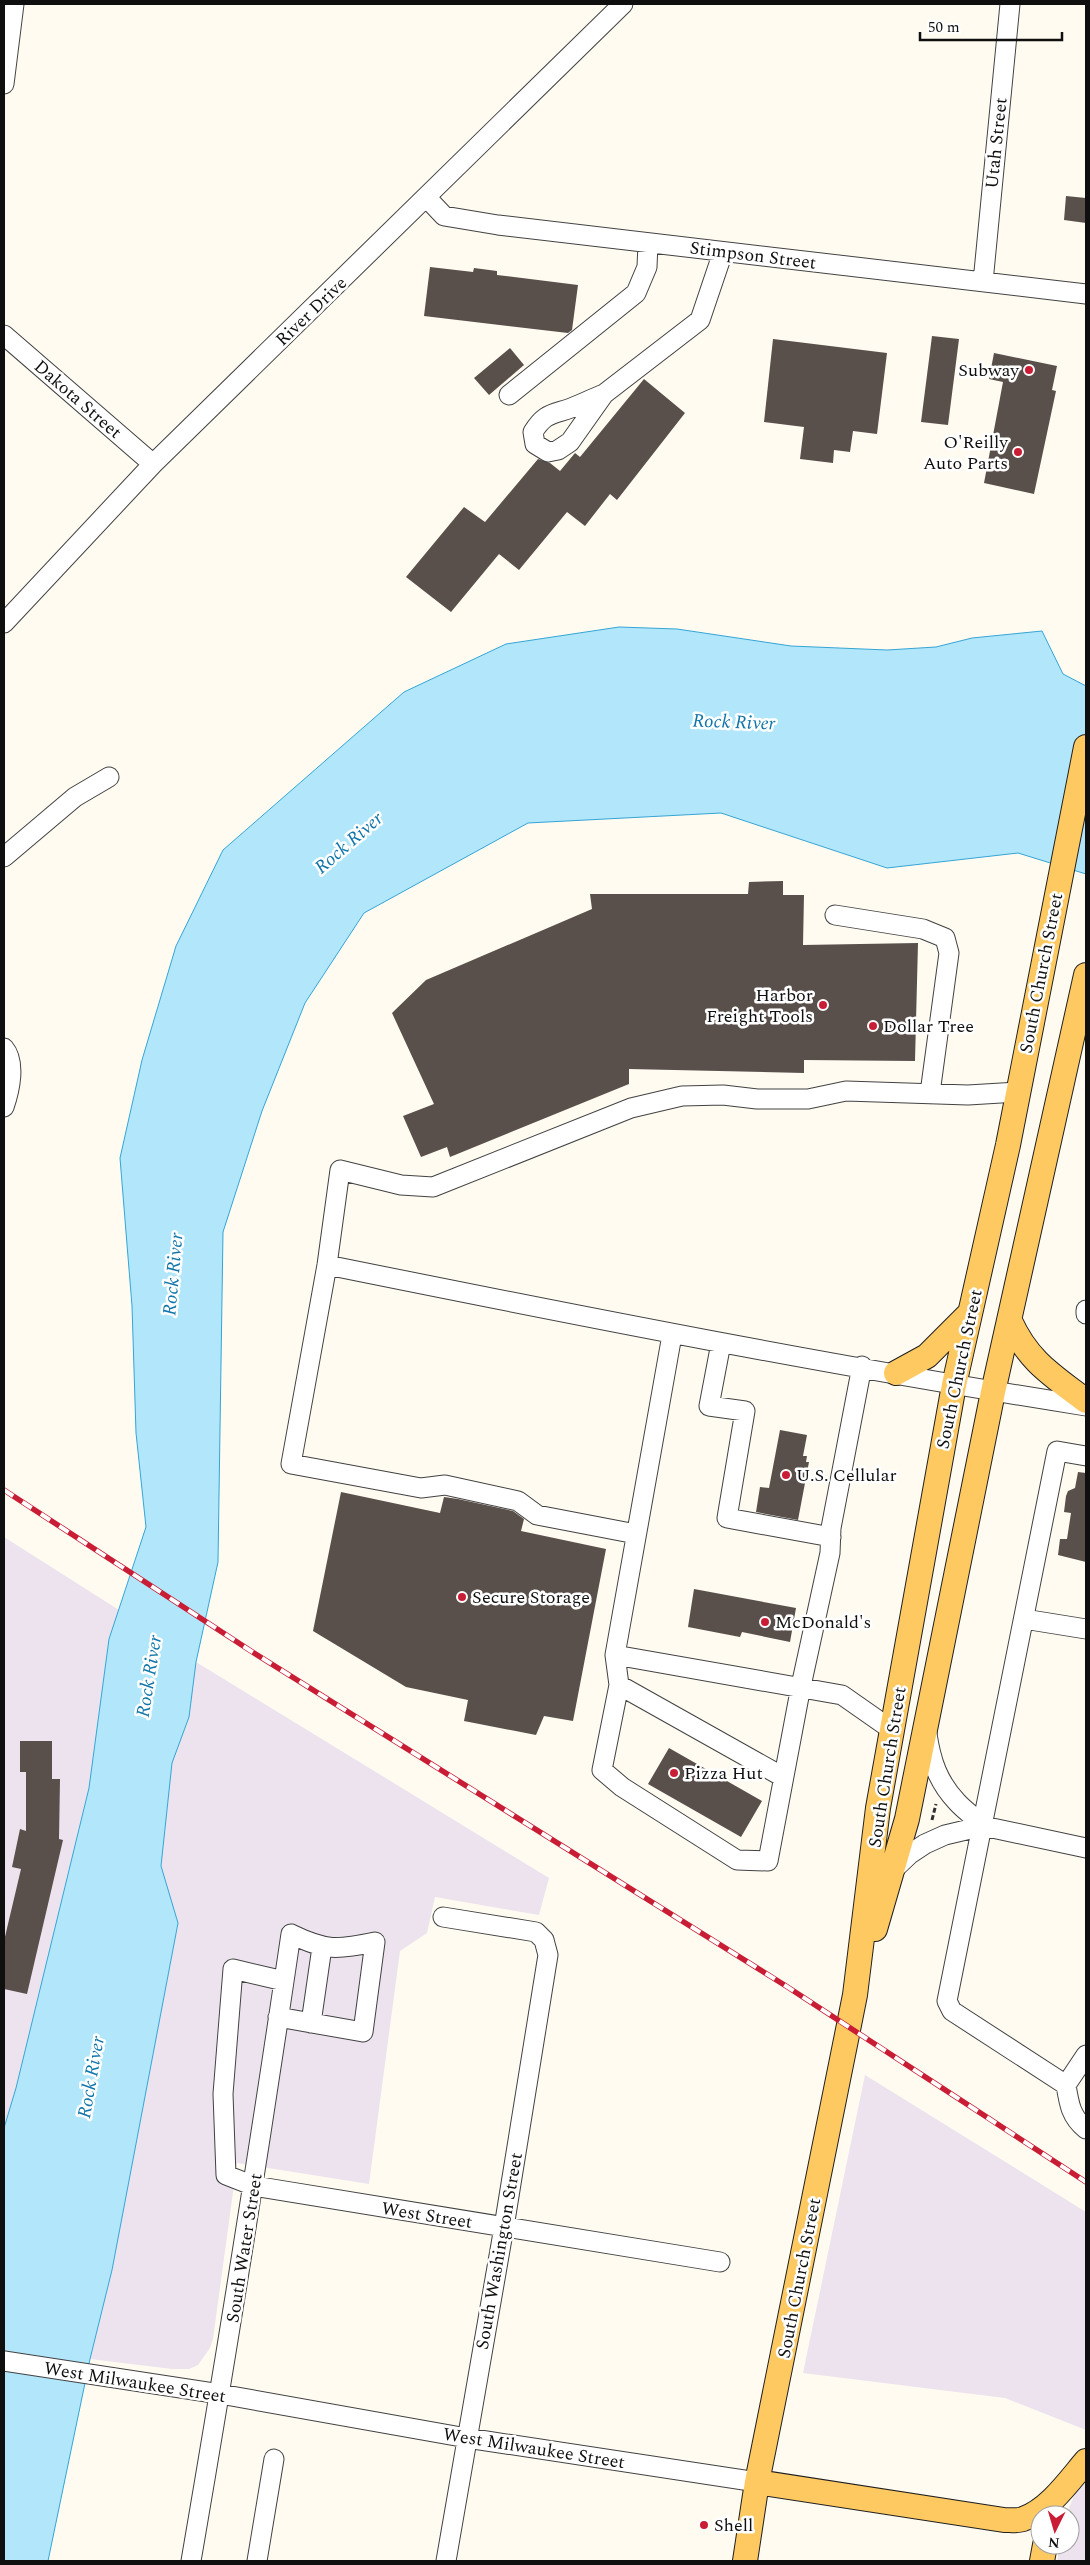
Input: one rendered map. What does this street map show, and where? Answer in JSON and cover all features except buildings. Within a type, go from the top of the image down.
[{"type":"main road","name":"South Church Street","points":[[744,2561],[757,2482],[855,1995],[878,1808],[954,1385],[1018,1092],[1086,747]]},
{"type":"main road","name":"South Church Street","points":[[855,1995],[907,1820],[993,1392],[1086,975]]},
{"type":"main road","points":[[896,1373],[927,1356],[970,1313]]},
{"type":"main road","points":[[1010,1321],[1019,1342],[1042,1367],[1086,1401]]},
{"type":"main road","name":"West Milwaukee Street","points":[[757,2482],[1004,2520],[1021,2520],[1055,2504],[1086,2461]]},
{"type":"street","points":[[4,84],[14,4]]},
{"type":"street","name":"River Drive","points":[[4,623],[153,464],[427,198],[623,4]]},
{"type":"street","name":"Utah Street","points":[[983,282],[1010,4]]},
{"type":"street","name":"Stimpson Street","points":[[427,198],[444,216],[498,225],[1086,294]]},
{"type":"street","points":[[509,395],[636,293],[647,267],[648,243]]},
{"type":"street","points":[[604,394],[700,320],[723,252]]},
{"type":"street","name":"Dakota Street","points":[[4,335],[153,464]]},
{"type":"street","points":[[4,856],[75,797],[109,777]]},
{"type":"street","points":[[835,915],[923,929],[945,938],[949,952],[930,1093]]},
{"type":"street","points":[[4,1048],[9,1054],[10,1088],[4,1107]]},
{"type":"street","points":[[636,1534],[537,1515],[518,1501],[445,1485],[422,1488],[291,1464],[327,1265],[340,1170],[401,1185],[433,1186],[631,1108],[682,1096],[723,1094],[757,1099],[808,1099],[846,1091],[968,1095],[1018,1092]]},
{"type":"street","points":[[327,1265],[672,1335],[862,1366],[993,1392],[1086,1406]]},
{"type":"street","points":[[672,1335],[615,1655],[619,1685],[602,1770],[622,1787],[737,1860],[768,1861],[801,1686],[830,1553],[830,1536],[862,1366]]},
{"type":"street","points":[[722,1343],[709,1406],[745,1411],[728,1518],[830,1536]]},
{"type":"street","points":[[1066,2085],[952,2011],[948,2001],[1057,1451],[1086,1456]]},
{"type":"street","points":[[1024,1618],[1086,1629]]},
{"type":"street","points":[[615,1655],[801,1686],[842,1695],[892,1730]]},
{"type":"street","points":[[619,1685],[783,1777]]},
{"type":"street","points":[[926,1728],[932,1765],[940,1779],[958,1803],[973,1814],[983,1826]]},
{"type":"street","points":[[891,1872],[910,1854],[945,1834],[983,1826],[1086,1848]]},
{"type":"street","name":"South Washington Street","points":[[443,1917],[536,1932],[544,1940],[548,1955],[504,2227],[446,2561]]},
{"type":"street","name":"South Water Street","points":[[191,2561],[254,2186],[290,1934],[322,1948]]},
{"type":"street","points":[[278,2017],[311,2023],[363,2032],[375,1942],[351,1947],[322,1948],[311,2023]]},
{"type":"street","name":"West Street","points":[[284,1981],[233,1970],[223,2094],[226,2175],[254,2186],[720,2262]]},
{"type":"street","points":[[1086,2055],[1066,2085],[1069,2108],[1077,2121],[1086,2129]]},
{"type":"street","name":"West Milwaukee Street","points":[[4,2361],[220,2394],[467,2438],[757,2482]]},
{"type":"street","points":[[257,2561],[274,2459]]},
{"type":"shaded area","points":[[4,1537],[119,1610],[109,1639],[89,1788],[16,2088],[4,2128]]},
{"type":"shaded area","points":[[196,1662],[549,1878],[539,1915],[435,1897],[427,1933],[400,1951],[369,2184],[237,2163],[213,2339],[210,2348],[198,2365],[189,2369],[172,2369],[90,2359],[112,2270],[178,1923],[161,1866],[172,1762],[189,1717]]},
{"type":"shaded area","points":[[865,2075],[1086,2212],[1086,2430],[1005,2398],[803,2373]]},
{"type":"shaded area","points":[[1086,2478],[1086,2561],[1057,2561],[1058,2555],[1080,2555],[1080,2505],[1070,2505]]},
{"type":"water","name":"Rock River","points":[[619,627],[677,629],[791,646],[887,650],[936,647],[972,638],[1042,631],[1063,674],[1086,686],[1086,874],[1018,853],[887,868],[721,813],[528,823],[364,913],[305,1003],[262,1111],[223,1232],[218,1562],[196,1662],[189,1717],[172,1763],[161,1866],[178,1923],[112,2270],[90,2359],[48,2561],[4,2561],[4,2128],[16,2088],[89,1788],[109,1639],[146,1527],[136,1433],[132,1306],[120,1158],[142,1060],[176,946],[223,850],[404,692],[506,644]]},
{"type":"railway","points":[[4,1490],[254,1653],[786,1986],[1086,2182]]},
{"type":"place","name":"Subway","points":[[1029,370]]},
{"type":"place","name":"O'Reilly Auto Parts","points":[[1018,452]]},
{"type":"place","name":"Harbor Freight Tools","points":[[823,1005]]},
{"type":"place","name":"Dollar Tree","points":[[873,1026]]},
{"type":"place","name":"U.S. Cellular","points":[[786,1475]]},
{"type":"place","name":"Secure Storage","points":[[462,1597]]},
{"type":"place","name":"McDonald's","points":[[765,1622]]},
{"type":"place","name":"Pizza Hut","points":[[674,1773]]},
{"type":"place","name":"Shell","points":[[704,2525]]}]
